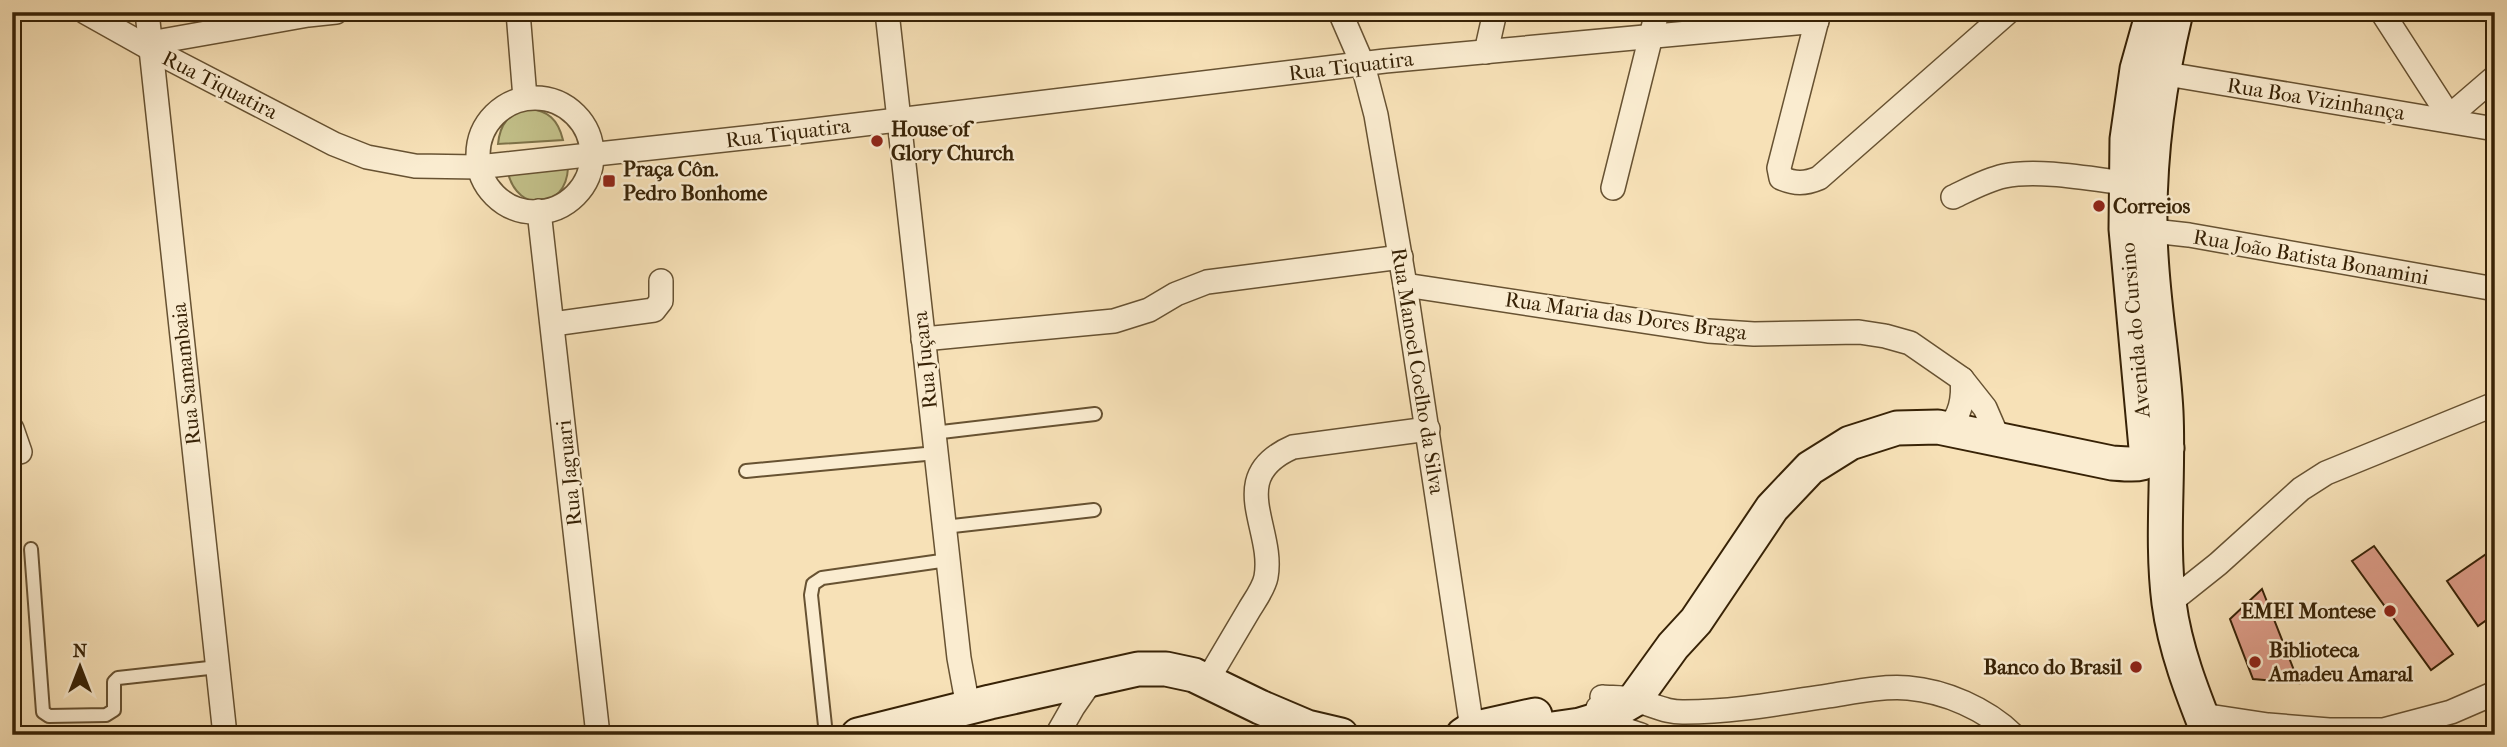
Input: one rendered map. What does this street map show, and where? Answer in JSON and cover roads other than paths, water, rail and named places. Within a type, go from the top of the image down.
[{"type":"street","name":"Rua Tiquatira","points":[[85,12],[334,144],[367,157],[415,166],[478,167],[1486,51],[1818,16]]},
{"type":"street","name":"Rua Samambaia","points":[[148,12],[225,735]]},
{"type":"street","points":[[150,46],[308,15],[337,12]]},
{"type":"street","points":[[513,12],[518,12],[525,98]]},
{"type":"street","name":"Rua Juçara","points":[[887,12],[959,658],[968,708]]},
{"type":"street","name":"Rua Manoel Coelho da Silva","points":[[1340,12],[1363,65],[1376,115],[1428,429],[1470,733]]},
{"type":"street","points":[[1486,51],[1495,12]]},
{"type":"street","points":[[1613,188],[1657,12]]},
{"type":"street","points":[[1818,16],[1779,168],[1781,178],[1790,182],[1802,183],[1819,178],[2008,12]]},
{"type":"street","name":"Avenida do Cursino","points":[[2150,71],[2152,12]]},
{"type":"street","name":"Avenida do Cursino","points":[[2176,12],[2150,71],[2127,139],[2139,185],[2138,229],[2169,603],[2176,641],[2206,725]]},
{"type":"street","points":[[2382,12],[2447,118],[2495,77]]},
{"type":"street","name":"Rua Boa Vizinhança","points":[[2150,71],[2447,118],[2495,129]]},
{"type":"street","points":[[525,98],[552,99],[573,112],[587,131],[592,155],[590,172],[579,192],[561,205],[539,211],[519,210],[500,201],[486,186],[478,167],[478,143],[487,121],[505,105],[525,98]]},
{"type":"street","points":[[1953,197],[1983,183],[2017,175],[2060,176],[2139,185]]},
{"type":"street","name":"Rua Jaguari","points":[[539,211],[598,735]]},
{"type":"street","name":"Rua João Batista Bonamini","points":[[2138,229],[2495,289]]},
{"type":"street","points":[[923,339],[1114,321],[1132,317],[1176,294],[1207,282],[1401,257]]},
{"type":"street","points":[[553,324],[654,310],[662,301],[661,281]]},
{"type":"street","name":"Rua Maria das Dores Braga","points":[[1405,285],[1708,331],[1754,334],[1859,332],[1885,336],[1910,343],[1962,379],[1984,408],[1998,438]]},
{"type":"street","points":[[1945,429],[1955,421],[1960,405],[1962,379]]},
{"type":"street","points":[[2169,603],[2218,564],[2301,489],[2326,473],[2495,404]]},
{"type":"street","points":[[1510,735],[1580,725],[1608,704],[1673,646],[1696,621],[1772,508],[1810,468],[1850,443],[1897,428],[1945,429],[1998,438],[2127,469],[2143,481],[2161,512]]},
{"type":"street","points":[[12,429],[20,452]]},
{"type":"street","points":[[1207,681],[1266,577],[1257,491],[1261,472],[1267,463],[1293,447],[1428,429]]},
{"type":"street","points":[[2098,461],[2156,438]]},
{"type":"street","points":[[858,735],[1138,669],[1166,669],[1207,681],[1260,708],[1307,727],[1341,735]]},
{"type":"street","points":[[1057,735],[1091,681]]},
{"type":"street","points":[[1470,733],[1608,704],[1671,712],[1699,712],[1751,708],[1879,688],[1908,688],[1959,701],[2014,735]]},
{"type":"street","points":[[2206,725],[2382,730],[2451,712],[2495,693]]},
{"type":"street","points":[[1608,704],[1618,727],[1641,735]]},
{"type":"street","points":[[1681,735],[1684,724],[1699,712]]},
{"type":"lane","points":[[746,471],[934,443],[1096,414]]},
{"type":"lane","points":[[944,527],[1094,510]]},
{"type":"lane","points":[[31,549],[43,712],[49,716],[106,715],[114,710],[114,682],[118,678],[218,667]]},
{"type":"lane","points":[[826,735],[811,594],[813,584],[822,578],[948,560]]},
{"type":"place","name":"House of Glory Church","points":[[877,141]]},
{"type":"place","name":"Praça Côn. Pedro Bonhome","points":[[609,181]]},
{"type":"place","name":"Correios","points":[[2099,206]]},
{"type":"place","name":"EMEI Montese","points":[[2390,611]]},
{"type":"place","name":"Biblioteca Amadeu Amaral","points":[[2255,662]]},
{"type":"place","name":"Banco do Brasil","points":[[2136,667]]}]
